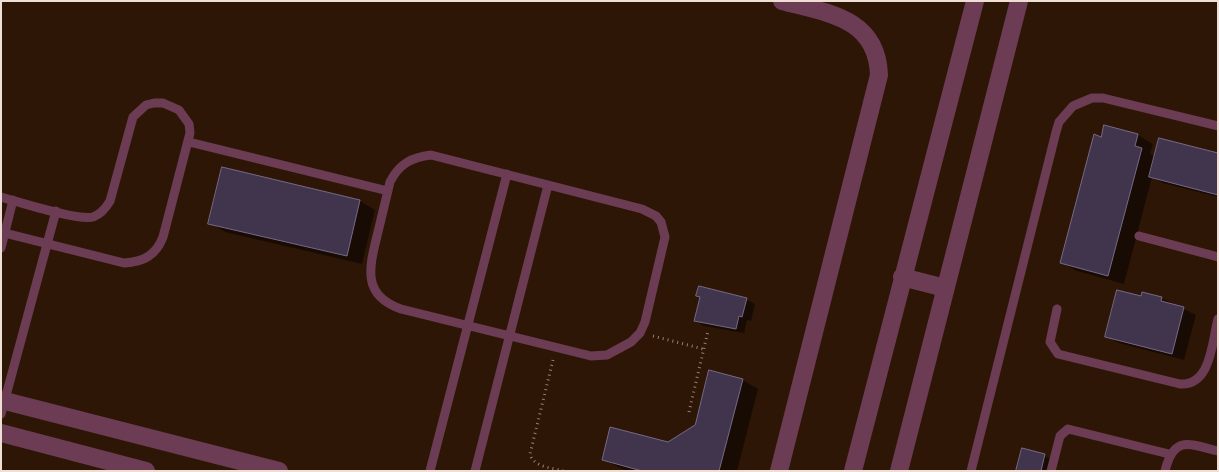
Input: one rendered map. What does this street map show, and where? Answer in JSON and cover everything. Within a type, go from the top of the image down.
[{"type":"street","points":[[780,471],[879,75],[877,58],[870,42],[852,23],[837,15],[782,1]]},
{"type":"street","points":[[853,471],[975,1]]},
{"type":"street","points":[[898,471],[1019,1]]},
{"type":"street","points":[[902,277],[945,288]]},
{"type":"street","points":[[2,405],[279,471]]},
{"type":"street","points":[[1,434],[146,471]]},
{"type":"lane","points":[[971,471],[1059,122],[1065,114],[1078,104],[1092,98],[1103,98],[1218,126]]},
{"type":"lane","points":[[1,197],[85,218],[93,217],[106,208],[110,201],[129,125],[133,117],[146,106],[163,103],[179,110],[189,124],[189,142],[163,237],[153,254],[139,261],[124,263],[3,233]]},
{"type":"lane","points":[[189,142],[388,191]]},
{"type":"lane","points":[[423,156],[440,157],[506,174],[649,211],[661,222],[664,229],[664,245],[646,322],[640,333],[631,342],[607,355],[591,356],[393,306],[379,296],[374,288],[370,271],[371,262],[388,191],[394,174],[400,168],[414,158],[423,156]]},
{"type":"lane","points":[[430,471],[506,174]]},
{"type":"lane","points":[[475,471],[548,185]]},
{"type":"lane","points":[[1,248],[3,233],[13,200]]},
{"type":"lane","points":[[2,405],[56,211]]},
{"type":"lane","points":[[1139,236],[1218,257]]},
{"type":"lane","points":[[1057,309],[1050,342],[1058,354],[1180,384],[1192,383],[1202,376],[1218,319]]},
{"type":"lane","points":[[1051,471],[1060,436],[1068,430],[1169,454]]},
{"type":"lane","points":[[1165,471],[1169,454],[1174,448],[1186,444],[1218,451]]},
{"type":"path","points":[[689,412],[708,331]]},
{"type":"path","points":[[640,333],[704,349]]},
{"type":"path","points":[[557,347],[530,454],[531,460],[535,463],[564,471]]},
{"type":"building","points":[[1104,125],[1138,134],[1135,146],[1142,148],[1108,276],[1060,263],[1094,134],[1101,137]]},
{"type":"building","points":[[1159,138],[1218,153],[1218,195],[1149,177]]},
{"type":"building","points":[[222,167],[360,200],[347,256],[208,224]]},
{"type":"building","points":[[699,286],[747,298],[742,317],[739,316],[736,329],[694,321],[700,297],[696,296]]},
{"type":"building","points":[[1117,290],[1141,296],[1142,292],[1162,297],[1161,301],[1184,307],[1172,354],[1105,337]]},
{"type":"building","points":[[709,370],[743,379],[719,471],[642,471],[602,460],[610,427],[668,442],[695,425]]},
{"type":"building","points":[[1022,448],[1045,454],[1041,471],[1016,471]]}]
